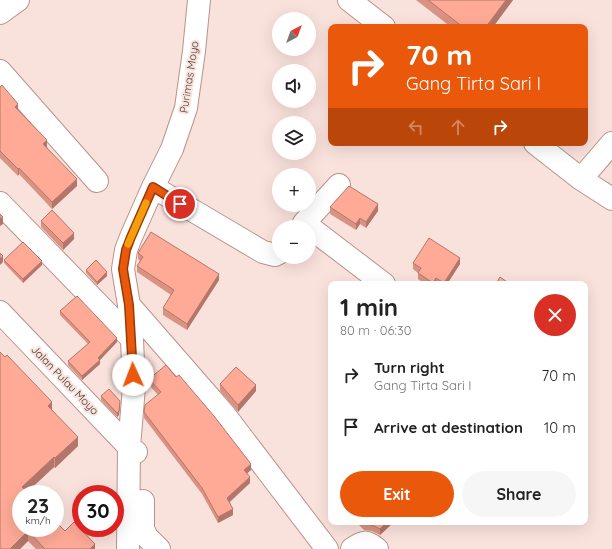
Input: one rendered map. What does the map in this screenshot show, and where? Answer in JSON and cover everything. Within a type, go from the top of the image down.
[{"type":"street","points":[[0,13],[18,0]]},
{"type":"street","name":"Purimas Moyo","points":[[128,549],[129,447],[134,387],[129,305],[123,269],[126,250],[131,237],[172,149],[186,108],[194,52],[199,0]]},
{"type":"street","points":[[349,0],[380,24]]},
{"type":"street","points":[[0,71],[97,181]]},
{"type":"street","points":[[581,179],[612,143]]},
{"type":"street","points":[[538,146],[581,179],[612,199]]},
{"type":"street","points":[[308,220],[339,185]]},
{"type":"street","points":[[153,187],[263,252],[272,254]]},
{"type":"street","points":[[0,203],[132,339]]},
{"type":"street","points":[[316,234],[380,281]]},
{"type":"street","points":[[129,305],[224,414],[327,549]]},
{"type":"street","name":"Jalan Pulau Moyo","points":[[0,312],[129,447],[140,455],[143,460],[143,529],[147,537],[159,549]]},
{"type":"street","points":[[352,549],[365,542],[371,544],[377,549]]},
{"type":"building","points":[[428,0],[506,0],[488,24],[459,24]]},
{"type":"building","points":[[2,85],[18,104],[15,107],[47,140],[43,144],[77,179],[52,202],[0,151],[0,87]]},
{"type":"building","points":[[349,186],[378,204],[366,222],[360,218],[356,224],[330,207]]},
{"type":"building","points":[[52,210],[74,233],[63,243],[41,221]]},
{"type":"building","points":[[151,232],[219,274],[187,324],[163,308],[174,290],[137,266],[143,257],[138,253]]},
{"type":"building","points":[[429,238],[460,258],[445,281],[441,281],[436,278],[434,281],[430,281],[418,273],[421,268],[413,263]]},
{"type":"building","points":[[23,242],[42,261],[23,279],[4,260]]},
{"type":"building","points":[[96,260],[107,272],[97,282],[86,270]]},
{"type":"building","points":[[500,277],[506,281],[498,281]]},
{"type":"building","points":[[77,296],[117,338],[98,358],[100,360],[82,376],[68,361],[90,342],[60,311]]},
{"type":"building","points":[[0,352],[5,357],[7,355],[52,402],[48,406],[78,437],[24,485],[12,485],[12,537],[22,537],[10,549],[0,549]]},
{"type":"building","points":[[166,365],[176,377],[179,375],[214,416],[251,464],[244,470],[250,477],[227,498],[233,509],[218,517],[202,488],[144,412],[145,405],[161,392],[149,379]]},
{"type":"building","points":[[236,367],[256,385],[238,405],[220,384]]},
{"type":"building","points":[[109,389],[120,401],[119,411],[117,413],[101,396]]},
{"type":"building","points":[[72,524],[72,537],[88,537],[95,544],[90,549],[45,549],[34,537],[64,537],[64,530],[65,531]]},
{"type":"building","points":[[372,525],[384,525],[380,529]]},
{"type":"slow traffic","points":[[128,244],[146,203]]},
{"type":"route","points":[[133,375],[129,305],[123,269],[126,250],[153,187],[180,204]]}]
